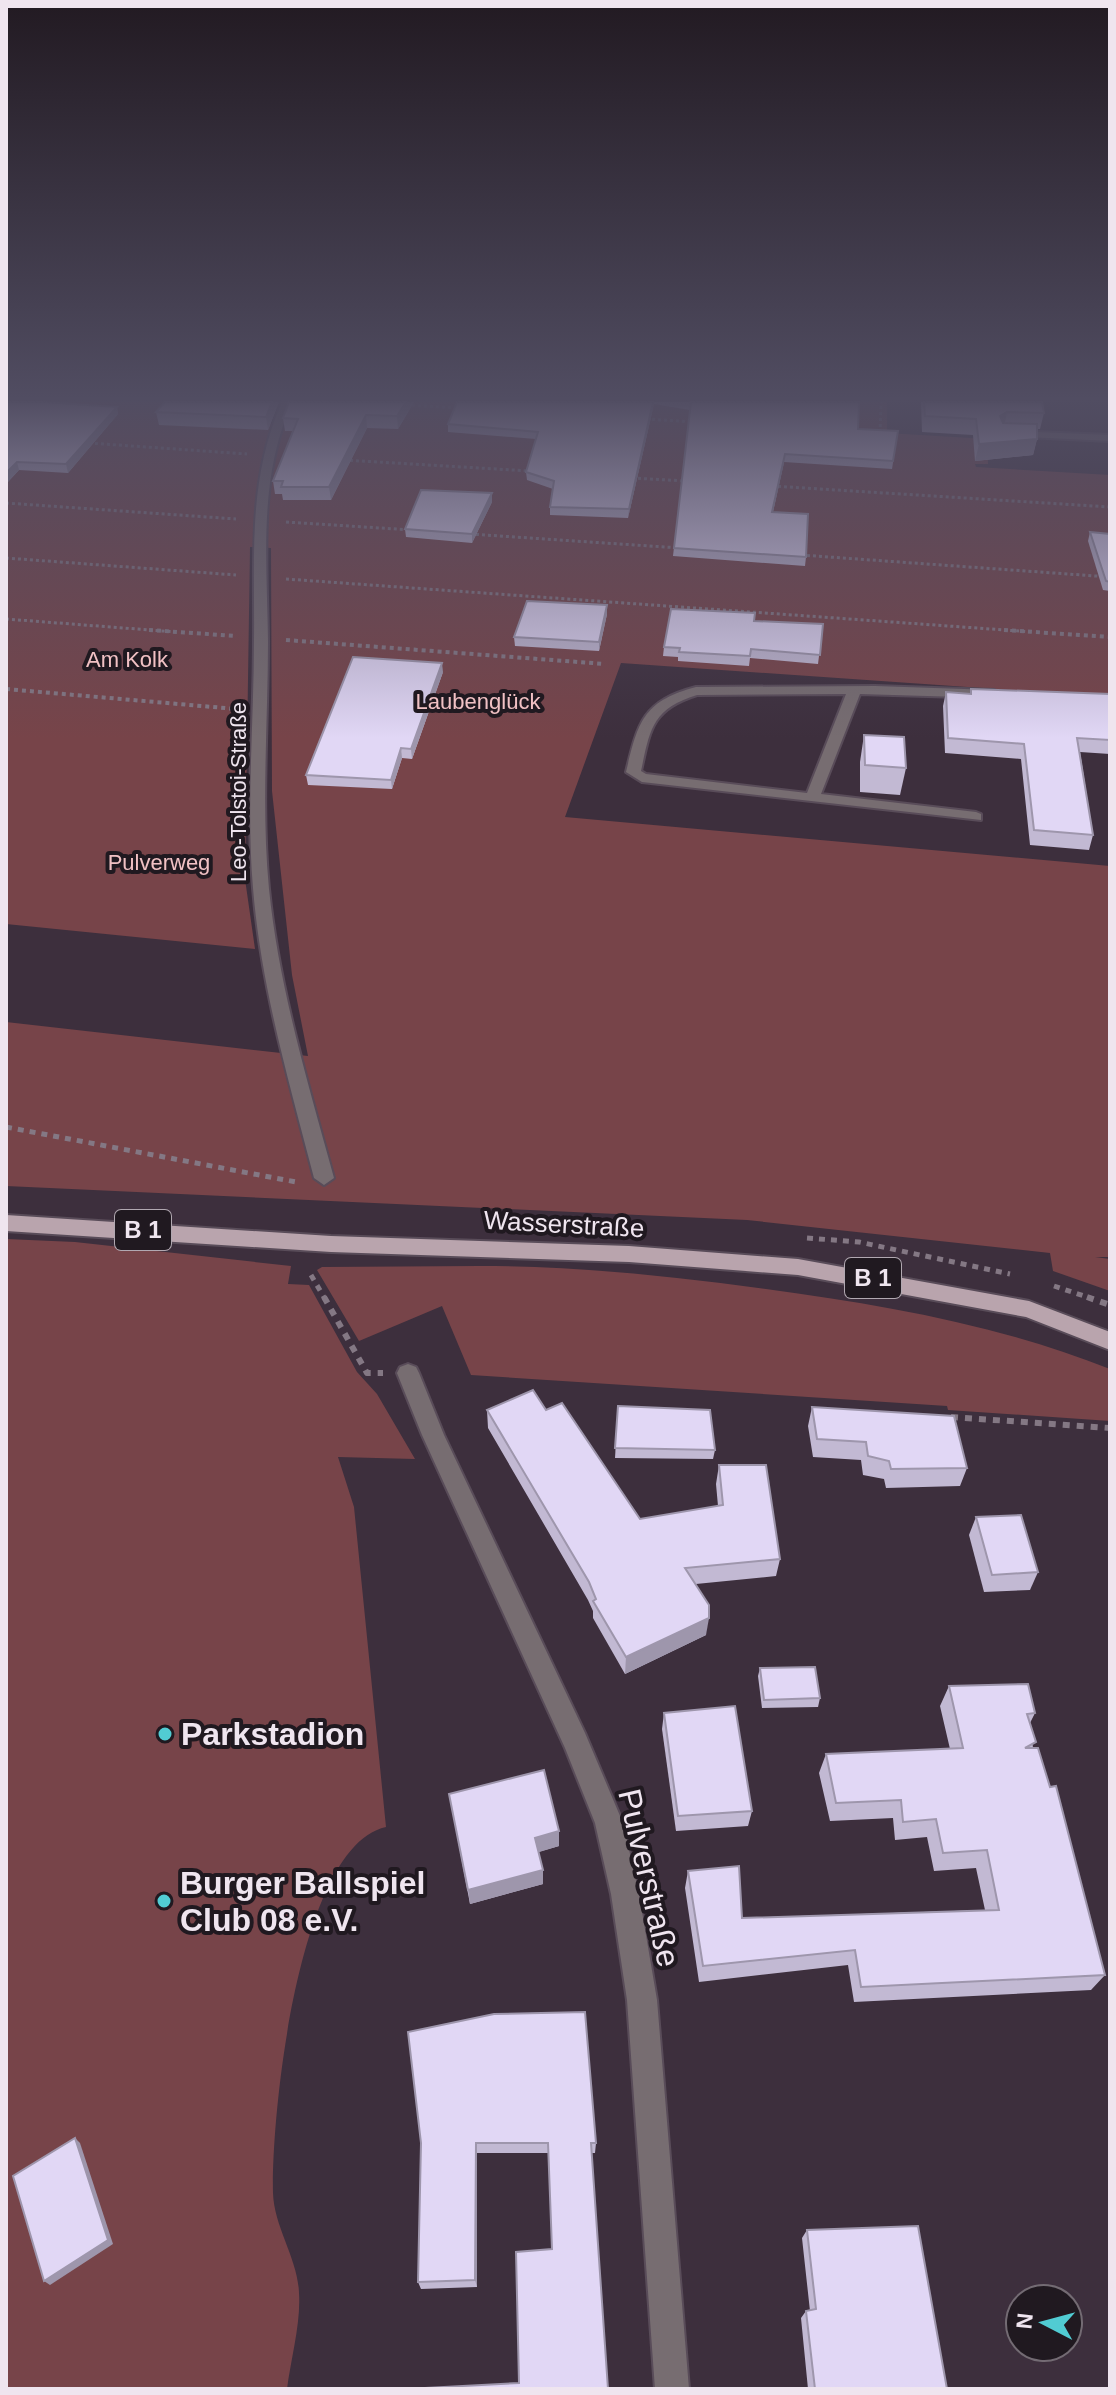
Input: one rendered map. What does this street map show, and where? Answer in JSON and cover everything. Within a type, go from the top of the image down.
[{"type":"main road","name":"Wasserstraße","points":[[6,1223],[331,1244],[629,1254],[798,1267],[1029,1309],[1110,1341]]},
{"type":"street","name":"Leo-Tolstoi-Straße","points":[[260,514],[260,886],[268,949],[324,1178]]},
{"type":"street","points":[[976,817],[642,778],[633,772],[644,730],[657,705],[669,697],[696,691],[855,690],[1018,696]]},
{"type":"street","points":[[812,799],[855,690]]},
{"type":"street","name":"Pulverstraße","points":[[408,1373],[433,1435],[576,1742],[609,1823],[642,2000],[672,2389]]},
{"type":"path","points":[[166,514],[415,531]]},
{"type":"path","points":[[463,534],[686,548]]},
{"type":"path","points":[[798,555],[1110,577]]},
{"type":"path","points":[[6,558],[1110,637]]},
{"type":"path","points":[[6,619],[605,664]]},
{"type":"path","points":[[6,689],[259,711]]},
{"type":"path","points":[[6,1127],[293,1182],[324,1178]]},
{"type":"path","points":[[311,1275],[367,1373],[408,1373]]},
{"type":"path","points":[[938,1416],[1110,1428]]},
{"type":"green space","points":[[6,514],[1110,514],[1110,697],[621,663],[565,817],[1110,866],[1110,1257],[1095,1257],[1110,1259],[1110,1291],[1053,1271],[1050,1253],[747,1220],[6,1186],[6,1022],[308,1056],[292,975],[272,791],[271,548],[250,547],[245,879],[255,949],[6,924]]},
{"type":"green space","name":"Burger Ballspiel Club 08 e.V.","points":[[6,1239],[75,1242],[291,1266],[288,1284],[309,1285],[357,1372],[377,1394],[415,1459],[338,1457],[354,1507],[386,1827],[356,1845],[331,1881],[311,1931],[285,2048],[277,2106],[273,2193],[277,2218],[298,2280],[297,2328],[287,2389],[6,2389]]},
{"type":"green space","points":[[516,1266],[730,1284],[854,1302],[984,1329],[1110,1369],[1110,1421],[948,1410],[947,1406],[471,1375],[442,1306],[359,1341],[317,1270],[322,1267]]},
{"type":"building","points":[[411,514],[482,514],[472,534],[405,529]]},
{"type":"building","points":[[678,514],[808,514],[806,557],[674,548]]},
{"type":"building","points":[[1090,532],[1110,534],[1110,582],[1106,581]]},
{"type":"building","points":[[527,601],[607,605],[599,642],[514,637]]},
{"type":"building","points":[[671,609],[755,613],[754,621],[823,624],[820,655],[751,649],[750,656],[679,652],[680,648],[664,647]]},
{"type":"building","points":[[353,657],[442,663],[411,749],[401,748],[391,780],[306,775]]},
{"type":"building","points":[[971,689],[1110,694],[1110,740],[1077,738],[1093,835],[1034,830],[1024,744],[948,738],[946,692],[971,694]]},
{"type":"building","points":[[864,735],[904,737],[906,768],[865,765]]},
{"type":"building","points":[[533,1390],[546,1410],[562,1403],[640,1519],[723,1505],[719,1465],[766,1465],[780,1559],[685,1568],[709,1605],[709,1618],[626,1657],[593,1601],[596,1599],[589,1582],[487,1410]]},
{"type":"building","points":[[618,1406],[710,1410],[715,1450],[615,1448]]},
{"type":"building","points":[[812,1407],[954,1416],[967,1468],[891,1469],[889,1461],[868,1456],[866,1442],[817,1439]]},
{"type":"building","points":[[1021,1515],[1038,1572],[992,1575],[976,1517]]},
{"type":"building","points":[[815,1667],[820,1698],[764,1700],[760,1668]]},
{"type":"building","points":[[1028,1684],[1035,1713],[1027,1714],[1036,1742],[1025,1748],[1038,1748],[1050,1787],[1056,1786],[1105,1975],[861,1987],[855,1950],[703,1966],[688,1871],[739,1866],[742,1918],[999,1910],[987,1850],[943,1853],[936,1819],[903,1822],[901,1800],[836,1803],[826,1754],[963,1748],[949,1686]]},
{"type":"building","points":[[735,1706],[752,1811],[678,1816],[664,1713]]},
{"type":"building","points":[[544,1770],[559,1831],[535,1838],[543,1870],[468,1890],[449,1794]]},
{"type":"building","points":[[585,2012],[596,2143],[591,2143],[608,2389],[406,2389],[519,2383],[516,2252],[552,2249],[548,2143],[476,2143],[475,2280],[418,2282],[421,2143],[408,2032],[494,2014]]},
{"type":"building","points":[[75,2138],[108,2240],[44,2281],[13,2176]]},
{"type":"building","points":[[918,2226],[947,2389],[815,2389],[806,2311],[816,2309],[807,2230]]},
{"type":"place","name":"Parkstadion","points":[[165,1734]]},
{"type":"place","name":"Burger Ballspiel Club 08 e.V.","points":[[164,1901]]},
{"type":"park label","name":"Am Kolk","points":[[127,659]]},
{"type":"park label","name":"Laubenglück","points":[[478,701]]},
{"type":"park label","name":"Pulverweg","points":[[159,862]]}]
